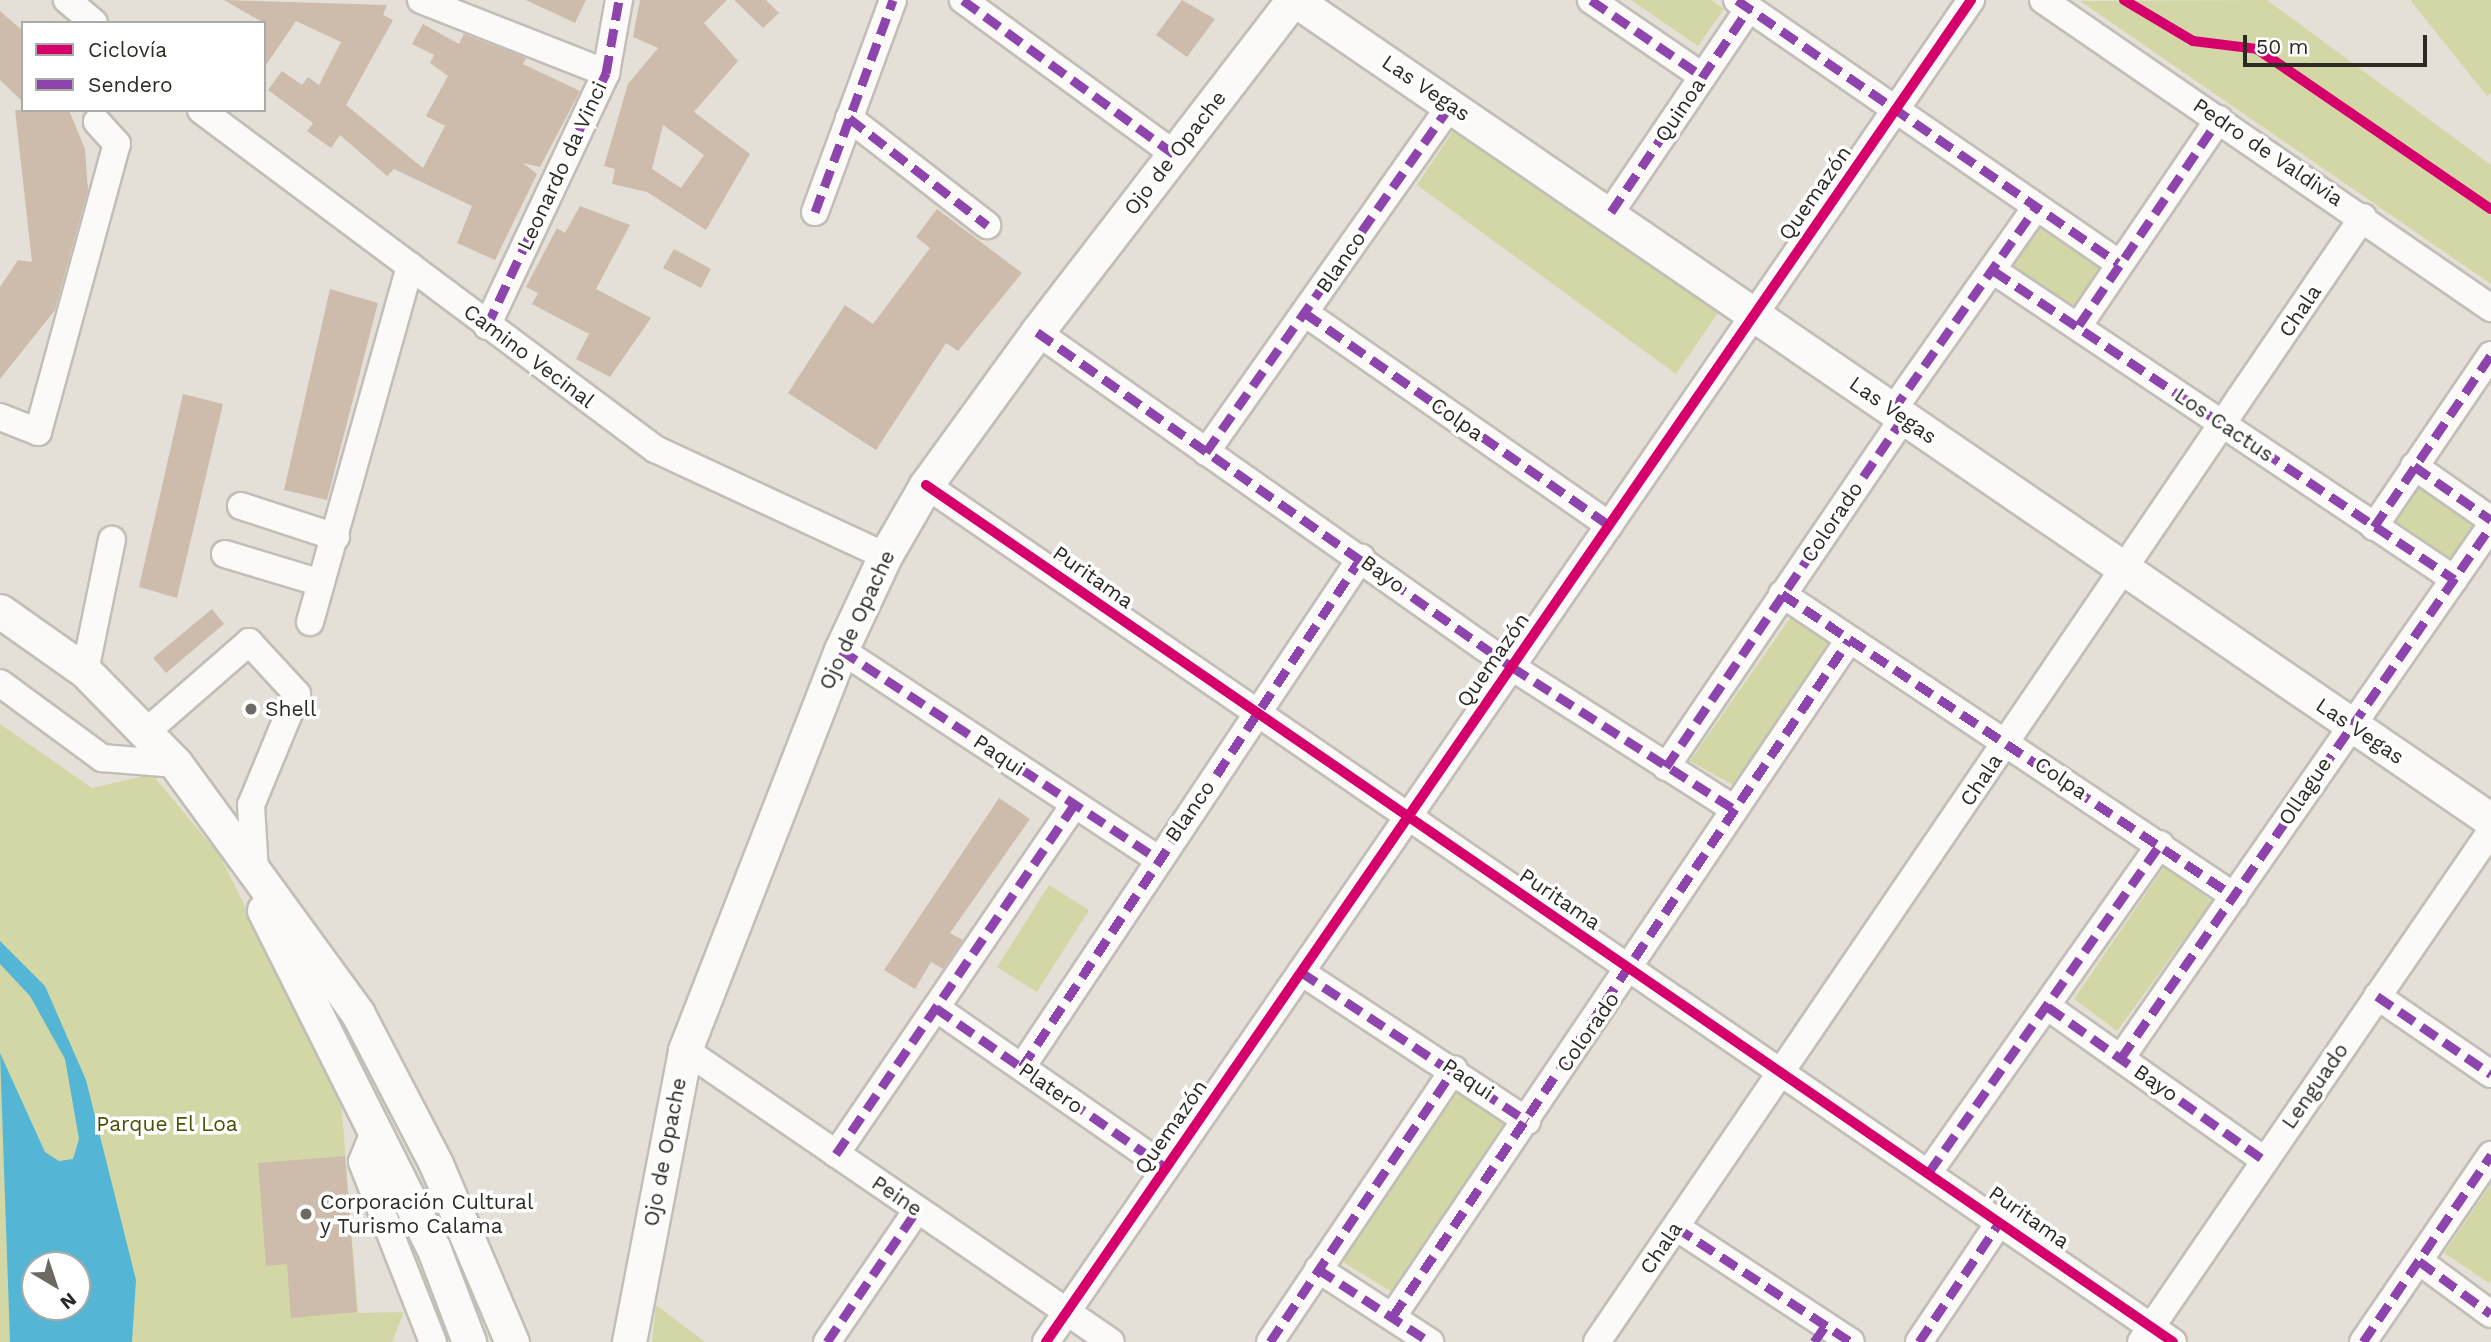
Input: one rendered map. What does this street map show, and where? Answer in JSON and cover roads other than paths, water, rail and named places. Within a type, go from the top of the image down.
[{"type":"main road","name":"Ojo de Opache","points":[[629,1342],[685,1050],[841,650],[885,556],[926,485],[1037,332],[1294,0]]},
{"type":"main road","name":"Las Vegas","points":[[1294,0],[1611,212],[2123,570],[2491,820]]},
{"type":"main road","points":[[0,611],[85,671],[176,764],[358,1014],[436,1164],[512,1342]]},
{"type":"main road","points":[[228,835],[433,1247],[469,1342]]},
{"type":"street","points":[[67,0],[92,21]]},
{"type":"street","points":[[421,0],[606,74]]},
{"type":"street","name":"Leonardo da Vinci","points":[[487,326],[606,74],[620,0]]},
{"type":"street","points":[[815,212],[893,0]]},
{"type":"street","points":[[963,0],[1174,153]]},
{"type":"street","points":[[1591,0],[1702,76]]},
{"type":"street","name":"Quemazón","points":[[1046,1342],[1971,0]]},
{"type":"street","name":"Pedro de Valdivia","points":[[2043,0],[2363,217],[2491,308]]},
{"type":"street","points":[[1743,4],[2035,209],[2118,263]]},
{"type":"street","name":"Quinoa","points":[[1611,212],[1702,76],[1743,4]]},
{"type":"street","name":"Blanco","points":[[1206,452],[1451,105]]},
{"type":"street","name":"Camino Vecinal","points":[[204,112],[655,449],[885,556]]},
{"type":"street","points":[[849,118],[986,225]]},
{"type":"street","points":[[2079,325],[2118,263],[2219,119]]},
{"type":"street","points":[[0,417],[38,432],[117,144],[97,122]]},
{"type":"street","name":"Colorado","points":[[1666,767],[2035,209]]},
{"type":"street","name":"Chala","points":[[1597,1342],[2363,217]]},
{"type":"street","points":[[310,622],[337,537],[410,266]]},
{"type":"street","name":"Los Cactus","points":[[1994,271],[2079,325],[2454,579]]},
{"type":"street","name":"Colpa","points":[[1305,313],[1609,525]]},
{"type":"street","name":"Bayo","points":[[1037,332],[1512,667],[1734,809]]},
{"type":"street","points":[[2374,527],[2491,355]]},
{"type":"street","points":[[2414,466],[2491,520]]},
{"type":"street","name":"Puritama","points":[[926,485],[1407,818],[2001,1220],[2146,1334],[2174,1342]]},
{"type":"street","points":[[241,506],[337,537]]},
{"type":"street","name":"Ollague","points":[[2121,1058],[2491,526]]},
{"type":"street","points":[[85,671],[112,540]]},
{"type":"street","points":[[225,554],[321,583]]},
{"type":"street","name":"Blanco","points":[[1022,1067],[1157,858],[1257,715],[1361,558]]},
{"type":"street","name":"Colpa","points":[[1782,594],[2007,741],[2234,896]]},
{"type":"street","name":"Colorado","points":[[1393,1316],[1631,970],[1734,809],[1849,640]]},
{"type":"street","points":[[146,732],[249,642],[297,694],[251,805],[255,872]]},
{"type":"street","name":"Paqui","points":[[841,650],[1157,858]]},
{"type":"street","points":[[0,683],[102,758],[176,764]]},
{"type":"street","points":[[836,1154],[1074,805]]},
{"type":"street","name":"Lenguado","points":[[2146,1334],[2491,831]]},
{"type":"street","points":[[1929,1172],[2048,1007],[2160,844]]},
{"type":"street","name":"Paqui","points":[[1301,972],[1454,1069],[1527,1121]]},
{"type":"street","points":[[2377,996],[2491,1074]]},
{"type":"street","name":"Bayo","points":[[2048,1007],[2264,1160]]},
{"type":"street","name":"Platero","points":[[936,1008],[1166,1168]]},
{"type":"street","name":"Peine","points":[[685,1050],[1111,1342]]},
{"type":"street","points":[[1270,1342],[1454,1069]]},
{"type":"street","points":[[374,1132],[362,1162],[433,1342]]},
{"type":"street","points":[[2363,1342],[2491,1155]]},
{"type":"street","points":[[827,1342],[917,1210]]},
{"type":"street","points":[[1919,1342],[2001,1220]]},
{"type":"street","points":[[1676,1227],[1820,1334],[1851,1342]]},
{"type":"street","points":[[401,1258],[433,1247]]},
{"type":"street","points":[[2419,1262],[2490,1312]]},
{"type":"street","points":[[1318,1269],[1430,1342]]},
{"type":"water","points":[[0,941],[45,986],[86,1080],[136,1280],[132,1342],[10,1342],[0,1053],[45,1152],[59,1161],[73,1159],[79,1139],[65,1059],[30,996],[0,964]]},
{"type":"place","name":"Shell","points":[[251,709]]},
{"type":"place","name":"Corporación Cultural y Turismo Calama","points":[[306,1214]]},
{"type":"park label","name":"Parque El Loa","points":[[167,1124]]}]
